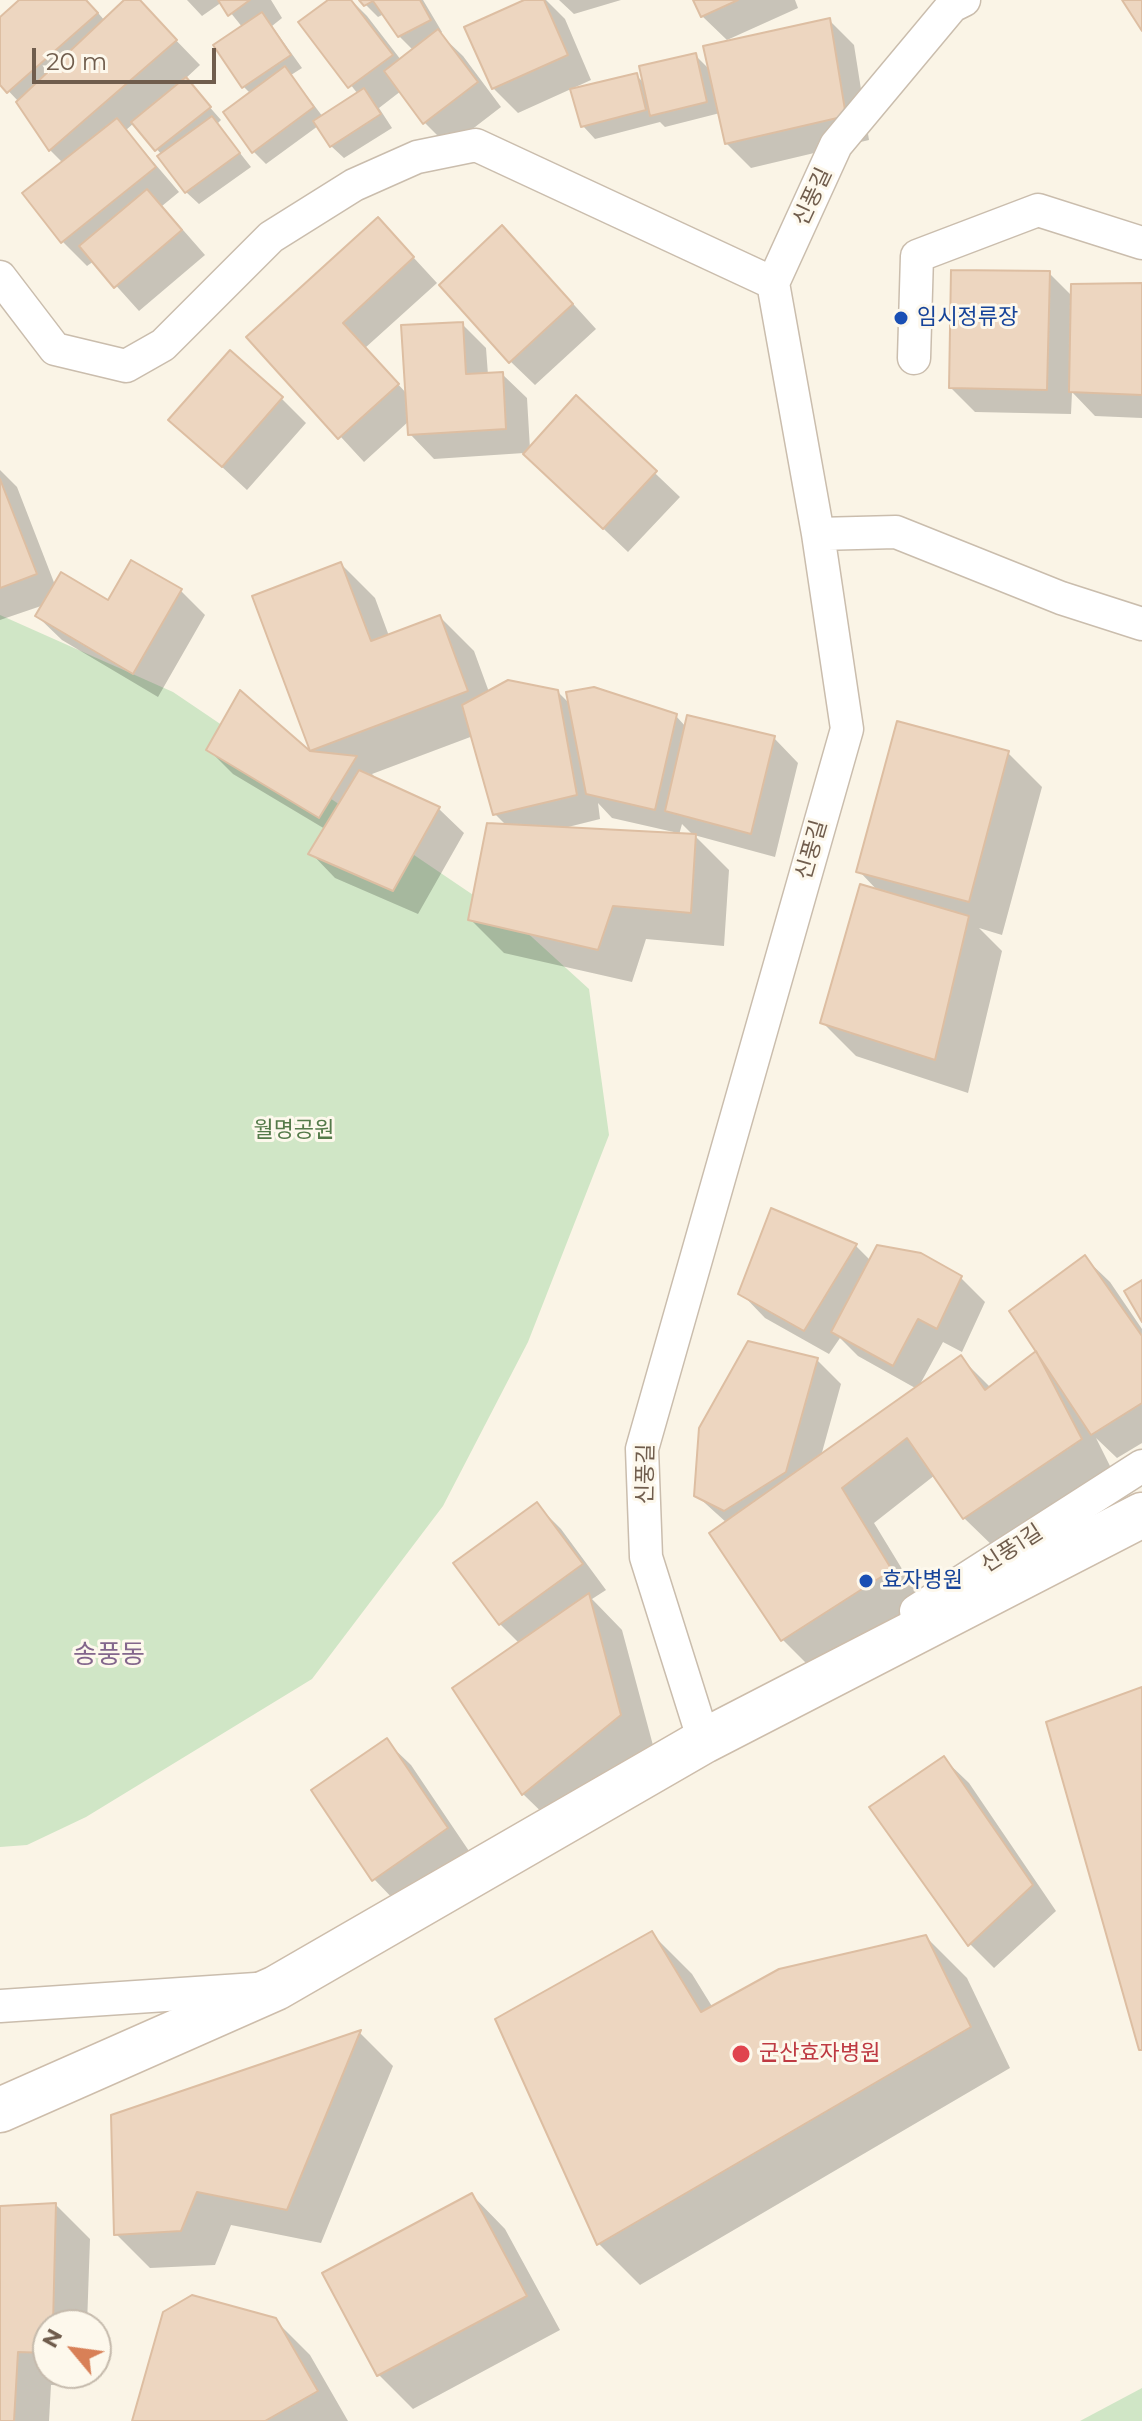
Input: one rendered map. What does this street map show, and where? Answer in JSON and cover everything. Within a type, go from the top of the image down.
[{"type":"street","points":[[0,2110],[276,1988],[704,1741],[1142,1515]]},
{"type":"lane","name":"신풍길","points":[[704,1741],[646,1557],[642,1449],[847,729],[818,534],[773,283],[836,145],[952,6],[964,0]]},
{"type":"lane","points":[[0,277],[55,349],[126,366],[163,345],[271,237],[354,185],[417,157],[476,145],[773,283]]},
{"type":"lane","points":[[914,358],[917,256],[1038,210],[1142,243]]},
{"type":"lane","points":[[818,534],[896,532],[1061,598],[1142,624]]},
{"type":"lane","name":"신풍1길","points":[[762,1710],[1142,1466]]},
{"type":"lane","points":[[0,2006],[276,1988]]},
{"type":"green space","name":"월명공원","points":[[0,615],[173,692],[522,928],[589,989],[609,1135],[528,1342],[443,1506],[312,1679],[86,1817],[27,1845],[0,1847]]},
{"type":"green space","points":[[1142,2388],[1142,2421],[1080,2421]]},
{"type":"building","points":[[19,0],[86,0],[98,13],[7,93],[0,85],[0,17]]},
{"type":"building","points":[[124,0],[140,0],[177,40],[49,151],[16,102]]},
{"type":"building","points":[[218,0],[250,0],[228,16]]},
{"type":"building","points":[[328,0],[351,0],[393,55],[348,88],[298,22]]},
{"type":"building","points":[[359,0],[420,0],[431,20],[398,37],[373,1],[364,6]]},
{"type":"building","points":[[524,0],[544,0],[568,55],[492,89],[464,27]]},
{"type":"building","points":[[693,0],[738,0],[701,17]]},
{"type":"building","points":[[1122,0],[1142,0],[1142,31]]},
{"type":"building","points":[[262,12],[291,55],[242,88],[213,45]]},
{"type":"building","points":[[830,18],[846,116],[725,144],[703,46]]},
{"type":"building","points":[[438,29],[478,82],[423,124],[384,71]]},
{"type":"building","points":[[696,53],[707,102],[650,116],[639,66]]},
{"type":"building","points":[[285,66],[314,107],[252,153],[223,112]]},
{"type":"building","points":[[637,73],[646,110],[581,127],[570,89]]},
{"type":"building","points":[[186,77],[211,107],[155,151],[131,122]]},
{"type":"building","points":[[364,88],[381,114],[330,147],[313,121]]},
{"type":"building","points":[[212,116],[240,153],[185,193],[157,156]]},
{"type":"building","points":[[117,118],[156,167],[61,243],[22,193]]},
{"type":"building","points":[[147,189],[182,230],[114,288],[79,246]]},
{"type":"building","points":[[378,217],[414,257],[343,323],[399,384],[338,439],[246,337]]},
{"type":"building","points":[[502,225],[573,304],[509,363],[439,285]]},
{"type":"building","points":[[951,270],[1050,271],[1047,390],[949,388]]},
{"type":"building","points":[[1142,283],[1142,395],[1069,392],[1071,284]]},
{"type":"building","points":[[463,322],[466,374],[503,372],[506,429],[408,435],[401,325]]},
{"type":"building","points":[[230,350],[283,397],[222,467],[168,420]]},
{"type":"building","points":[[576,395],[657,471],[603,529],[523,454]]},
{"type":"building","points":[[0,479],[37,574],[0,588]]},
{"type":"building","points":[[131,560],[182,589],[133,674],[35,616],[61,572],[108,600]]},
{"type":"building","points":[[341,562],[371,641],[440,615],[468,691],[310,751],[252,596]]},
{"type":"building","points":[[508,680],[558,690],[577,795],[493,815],[462,705]]},
{"type":"building","points":[[594,687],[677,714],[655,810],[586,794],[566,692]]},
{"type":"building","points":[[240,690],[310,751],[357,756],[319,818],[206,750]]},
{"type":"building","points":[[687,715],[775,736],[751,834],[665,811]]},
{"type":"building","points":[[897,721],[1009,751],[969,902],[856,872]]},
{"type":"building","points":[[359,770],[440,807],[393,891],[308,854]]},
{"type":"building","points":[[487,823],[696,834],[691,913],[613,906],[598,950],[468,920]]},
{"type":"building","points":[[860,884],[969,916],[935,1060],[820,1023]]},
{"type":"building","points":[[771,1208],[857,1244],[804,1331],[738,1294]]},
{"type":"building","points":[[877,1245],[921,1253],[962,1276],[937,1329],[918,1319],[893,1366],[831,1332]]},
{"type":"building","points":[[1085,1255],[1142,1336],[1142,1403],[1091,1435],[1009,1311]]},
{"type":"building","points":[[1142,1280],[1142,1322],[1124,1291]]},
{"type":"building","points":[[748,1341],[818,1358],[786,1472],[724,1511],[694,1496],[699,1428]]},
{"type":"building","points":[[1036,1351],[1082,1439],[963,1519],[907,1438],[842,1488],[892,1570],[781,1641],[709,1533],[961,1355],[985,1390]]},
{"type":"building","points":[[537,1502],[583,1564],[499,1625],[453,1563]]},
{"type":"building","points":[[589,1593],[621,1715],[522,1795],[452,1688]]},
{"type":"building","points":[[1142,1687],[1142,2050],[1139,2050],[1046,1722]]},
{"type":"building","points":[[387,1738],[448,1828],[372,1881],[311,1790]]},
{"type":"building","points":[[944,1756],[1033,1885],[968,1946],[869,1807]]},
{"type":"building","points":[[652,1931],[701,2012],[779,1969],[926,1935],[971,2027],[597,2245],[495,2019]]},
{"type":"building","points":[[361,2030],[287,2210],[197,2192],[181,2231],[114,2235],[111,2115]]},
{"type":"building","points":[[472,2193],[527,2296],[377,2376],[322,2273]]},
{"type":"building","points":[[56,2203],[53,2309],[32,2309],[32,2352],[18,2352],[14,2421],[0,2421],[0,2206]]},
{"type":"building","points":[[192,2295],[276,2318],[318,2391],[265,2421],[132,2421],[163,2312]]},
{"type":"place","name":"임시정류장","points":[[901,318]]},
{"type":"place","name":"효자병원","points":[[866,1581]]},
{"type":"place","name":"군산효자병원","points":[[741,2054]]},
{"type":"district","name":"송풍동","points":[[109,1655]]}]
